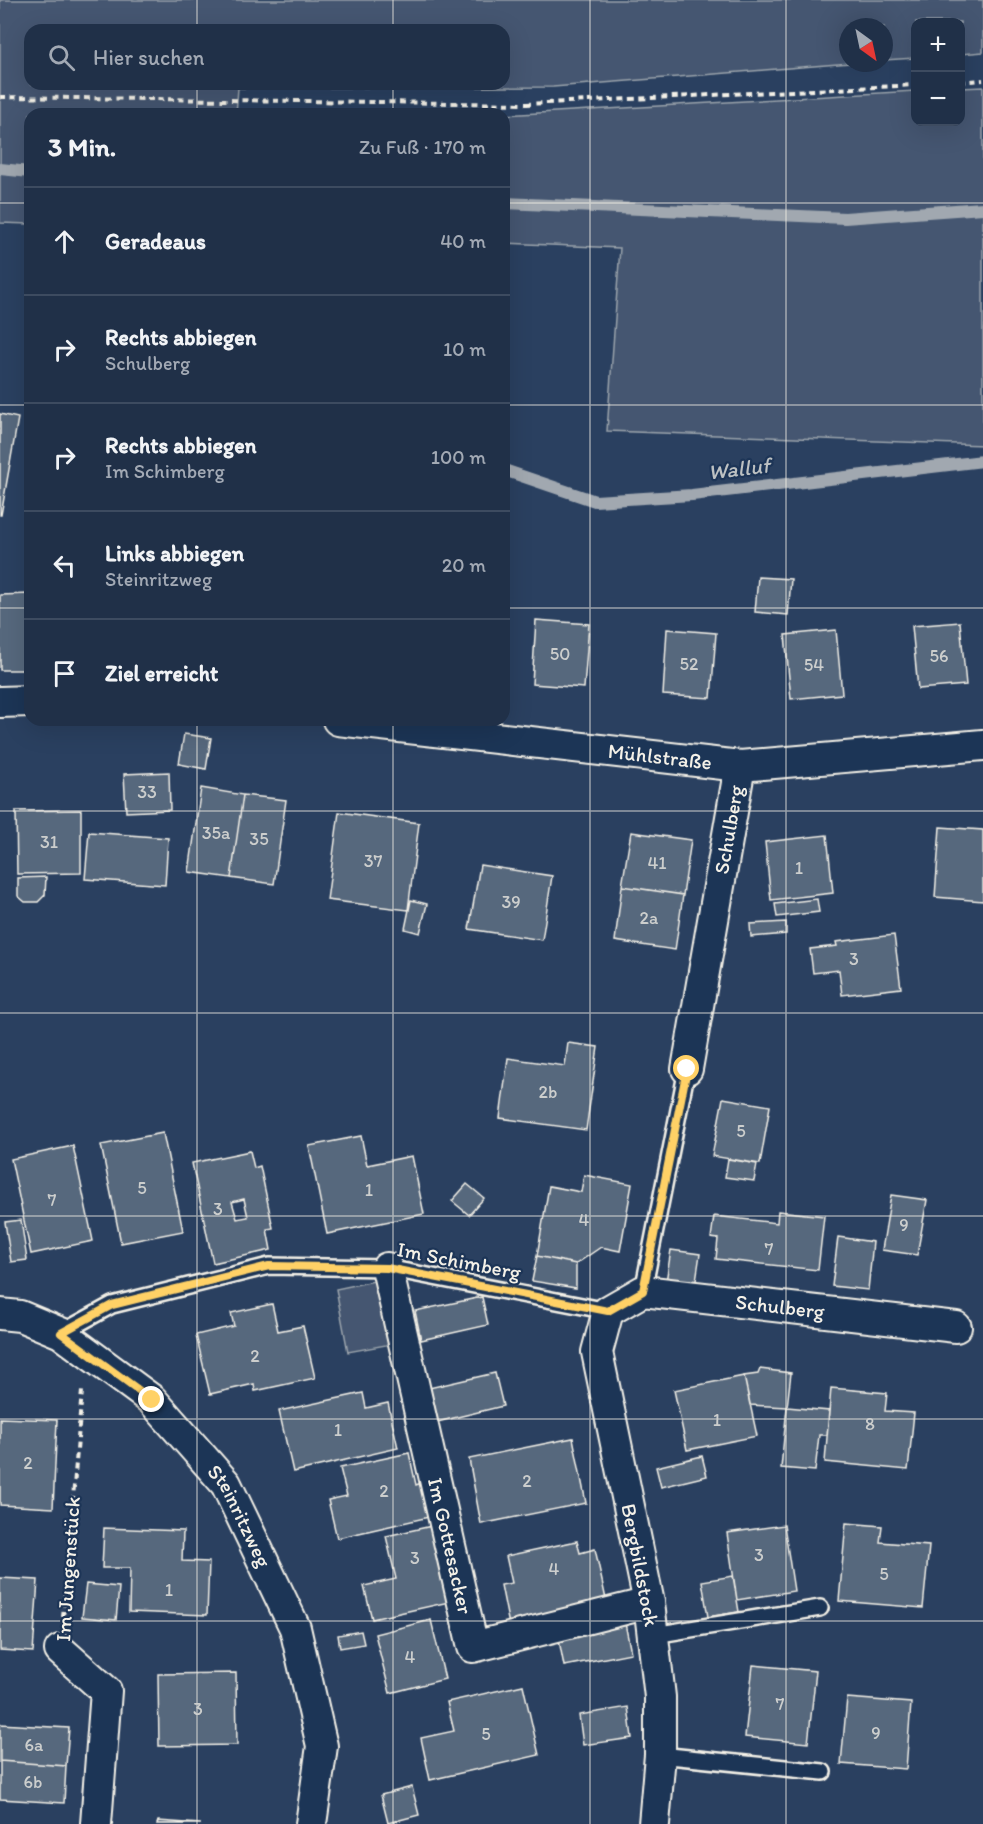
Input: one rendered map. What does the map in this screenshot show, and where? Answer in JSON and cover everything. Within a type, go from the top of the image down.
[{"type":"street","points":[[0,702],[24,701]]},
{"type":"street","name":"Mühlstraße","points":[[390,726],[740,766],[983,745]]},
{"type":"street","name":"Schulberg","points":[[687,1069],[740,766]]},
{"type":"street","name":"Im Gottesacker","points":[[387,1268],[473,1647],[649,1603]]},
{"type":"street","points":[[608,1311],[643,1291]]},
{"type":"street","name":"Schulberg","points":[[643,1291],[956,1327]]},
{"type":"street","name":"Bergbildstock","points":[[608,1311],[597,1352],[649,1603],[660,1697],[660,1755],[654,1824]]},
{"type":"street","name":"Steinritzweg","points":[[0,1314],[20,1316],[61,1333],[152,1400],[226,1484],[295,1628],[322,1746],[311,1824]]},
{"type":"street","name":"Im Jungenstück","points":[[60,1650],[106,1691],[96,1824]]},
{"type":"lane","points":[[643,1291],[687,1069]]},
{"type":"lane","name":"Im Schimberg","points":[[61,1333],[112,1305],[269,1266],[387,1268],[608,1311]]},
{"type":"lane","points":[[654,1635],[820,1608]]},
{"type":"lane","points":[[660,1755],[823,1772]]},
{"type":"path","points":[[965,82],[983,80]]},
{"type":"path","points":[[0,97],[527,104],[911,85]]},
{"type":"path","name":"Im Jungenstück","points":[[60,1650],[82,1390],[61,1333]]},
{"type":"shaded area","points":[[0,0],[983,0],[983,52],[965,54],[965,18],[911,18],[911,58],[893,59],[893,18],[839,18],[839,64],[553,87],[510,87],[510,24],[24,24],[24,90],[238,90],[236,108],[24,108],[24,224],[0,223]]},
{"type":"shaded area","points":[[983,87],[983,445],[607,431],[620,248],[510,243],[510,115],[911,91],[911,126],[965,126],[965,88]]},
{"type":"shaded area","points":[[384,1279],[397,1343],[348,1352],[336,1289]]},
{"type":"building","points":[[0,414],[18,418],[1,515],[0,515]]},
{"type":"building","points":[[758,577],[791,579],[788,615],[755,612]]},
{"type":"building","points":[[24,594],[24,670],[0,670],[0,595]]},
{"type":"building","points":[[536,620],[589,624],[584,688],[532,684]]},
{"type":"building","points":[[960,622],[966,685],[918,689],[912,626]]},
{"type":"building","points":[[667,629],[716,633],[711,698],[663,695]]},
{"type":"building","points":[[836,630],[842,694],[791,699],[785,635]]},
{"type":"building","points":[[184,734],[211,738],[206,769],[179,764]]},
{"type":"building","points":[[169,772],[170,810],[126,812],[124,774]]},
{"type":"building","points":[[201,788],[243,795],[231,878],[189,872]]},
{"type":"building","points":[[243,795],[286,800],[274,884],[231,878]]},
{"type":"building","points":[[81,810],[81,873],[17,874],[16,811]]},
{"type":"building","points":[[339,812],[419,823],[408,910],[327,900]]},
{"type":"building","points":[[940,827],[983,830],[983,901],[935,897]]},
{"type":"building","points":[[89,832],[168,838],[165,885],[85,879]]},
{"type":"building","points":[[631,832],[691,840],[683,895],[622,886]]},
{"type":"building","points":[[827,835],[833,893],[771,900],[765,842]]},
{"type":"building","points":[[480,865],[552,876],[542,940],[469,929]]},
{"type":"building","points":[[46,877],[45,895],[38,902],[25,902],[18,896],[18,878]]},
{"type":"building","points":[[622,886],[683,895],[675,950],[615,941]]},
{"type":"building","points":[[817,899],[819,912],[777,917],[775,904]]},
{"type":"building","points":[[411,900],[427,904],[420,933],[405,929]]},
{"type":"building","points":[[786,922],[786,934],[751,937],[750,924]]},
{"type":"building","points":[[894,935],[901,988],[842,995],[839,970],[813,973],[810,949],[837,946],[836,942]]},
{"type":"building","points":[[568,1043],[598,1047],[586,1130],[500,1118],[508,1058],[565,1066]]},
{"type":"building","points":[[723,1098],[770,1106],[760,1164],[712,1156]]},
{"type":"building","points":[[163,1133],[183,1231],[121,1243],[101,1145]]},
{"type":"building","points":[[361,1136],[367,1165],[412,1156],[424,1214],[327,1234],[309,1146]]},
{"type":"building","points":[[73,1146],[93,1241],[31,1254],[11,1159]]},
{"type":"building","points":[[250,1151],[254,1168],[260,1166],[273,1228],[267,1229],[271,1250],[213,1263],[192,1163]],"holes":[[[244,1199],[248,1217],[237,1219],[232,1202]]]},
{"type":"building","points":[[728,1159],[757,1164],[754,1181],[725,1177]]},
{"type":"building","points":[[584,1175],[632,1184],[620,1251],[601,1247],[576,1264],[537,1256],[549,1186],[581,1192]]},
{"type":"building","points":[[467,1184],[484,1198],[469,1215],[452,1201]]},
{"type":"building","points":[[891,1195],[927,1200],[917,1255],[882,1250]]},
{"type":"building","points":[[778,1211],[824,1216],[818,1270],[716,1259],[718,1239],[711,1238],[714,1216],[777,1223]]},
{"type":"building","points":[[21,1220],[27,1260],[11,1262],[5,1222]]},
{"type":"building","points":[[838,1237],[873,1242],[868,1290],[832,1286]]},
{"type":"building","points":[[671,1250],[700,1254],[695,1287],[666,1282]]},
{"type":"building","points":[[537,1256],[576,1264],[576,1288],[532,1281]]},
{"type":"building","points":[[482,1297],[488,1325],[421,1340],[415,1311]]},
{"type":"building","points":[[272,1304],[278,1331],[303,1326],[315,1378],[255,1391],[254,1384],[210,1394],[196,1335],[234,1326],[231,1313]]},
{"type":"building","points":[[760,1369],[791,1373],[787,1407],[750,1405],[744,1376],[758,1374]]},
{"type":"building","points":[[495,1373],[503,1406],[437,1422],[429,1388]]},
{"type":"building","points":[[744,1376],[757,1436],[687,1450],[674,1390]]},
{"type":"building","points":[[831,1388],[887,1393],[885,1411],[914,1413],[908,1470],[825,1462]]},
{"type":"building","points":[[363,1393],[366,1408],[388,1403],[398,1448],[293,1472],[279,1411]]},
{"type":"building","points":[[787,1407],[829,1411],[827,1435],[819,1435],[815,1471],[781,1468]]},
{"type":"building","points":[[0,1418],[57,1420],[53,1508],[0,1505]]},
{"type":"building","points":[[573,1438],[586,1503],[481,1524],[469,1459]]},
{"type":"building","points":[[409,1453],[416,1485],[421,1483],[429,1517],[337,1538],[328,1500],[347,1496],[340,1468]]},
{"type":"building","points":[[702,1456],[707,1476],[661,1487],[656,1467]]},
{"type":"building","points":[[846,1523],[882,1526],[880,1542],[929,1546],[923,1608],[839,1601]]},
{"type":"building","points":[[784,1525],[794,1591],[737,1600],[727,1533]]},
{"type":"building","points":[[432,1526],[449,1602],[372,1619],[364,1586],[396,1579],[386,1536]]},
{"type":"building","points":[[104,1528],[183,1531],[182,1561],[209,1562],[207,1615],[129,1612],[130,1568],[102,1568]]},
{"type":"building","points":[[577,1541],[580,1553],[595,1549],[607,1604],[509,1625],[501,1585],[512,1583],[506,1556]]},
{"type":"building","points":[[733,1576],[739,1612],[708,1617],[702,1581]]},
{"type":"building","points":[[0,1578],[38,1580],[33,1652],[0,1650]]},
{"type":"building","points":[[86,1584],[119,1587],[116,1620],[82,1617]]},
{"type":"building","points":[[431,1620],[445,1679],[390,1693],[375,1634]]},
{"type":"building","points":[[625,1623],[631,1653],[564,1666],[558,1635]]},
{"type":"building","points":[[361,1631],[364,1644],[340,1648],[338,1635]]},
{"type":"building","points":[[753,1665],[816,1671],[808,1743],[745,1737]]},
{"type":"building","points":[[236,1673],[237,1745],[159,1746],[158,1674]]},
{"type":"building","points":[[523,1685],[539,1755],[430,1780],[421,1738],[454,1731],[447,1702]]},
{"type":"building","points":[[847,1698],[911,1703],[906,1769],[841,1764]]},
{"type":"building","points":[[628,1707],[632,1738],[583,1745],[579,1715]]},
{"type":"building","points":[[0,1724],[69,1728],[66,1766],[0,1761]]},
{"type":"building","points":[[0,1761],[66,1766],[64,1803],[0,1799]]},
{"type":"building","points":[[412,1787],[419,1815],[388,1823],[381,1795]]},
{"type":"building","points":[[158,1821],[201,1824],[157,1824]]},
{"type":"waterway","name":"Walluf","points":[[0,169],[24,171]]},
{"type":"waterway","name":"Walluf","points":[[510,203],[845,218],[983,208]]},
{"type":"waterway","name":"Walluf","points":[[510,472],[595,501],[692,495],[983,461]]},
{"type":"route","points":[[152,1400],[61,1333],[112,1305],[269,1266],[387,1268],[608,1311],[643,1291],[687,1069]]}]
